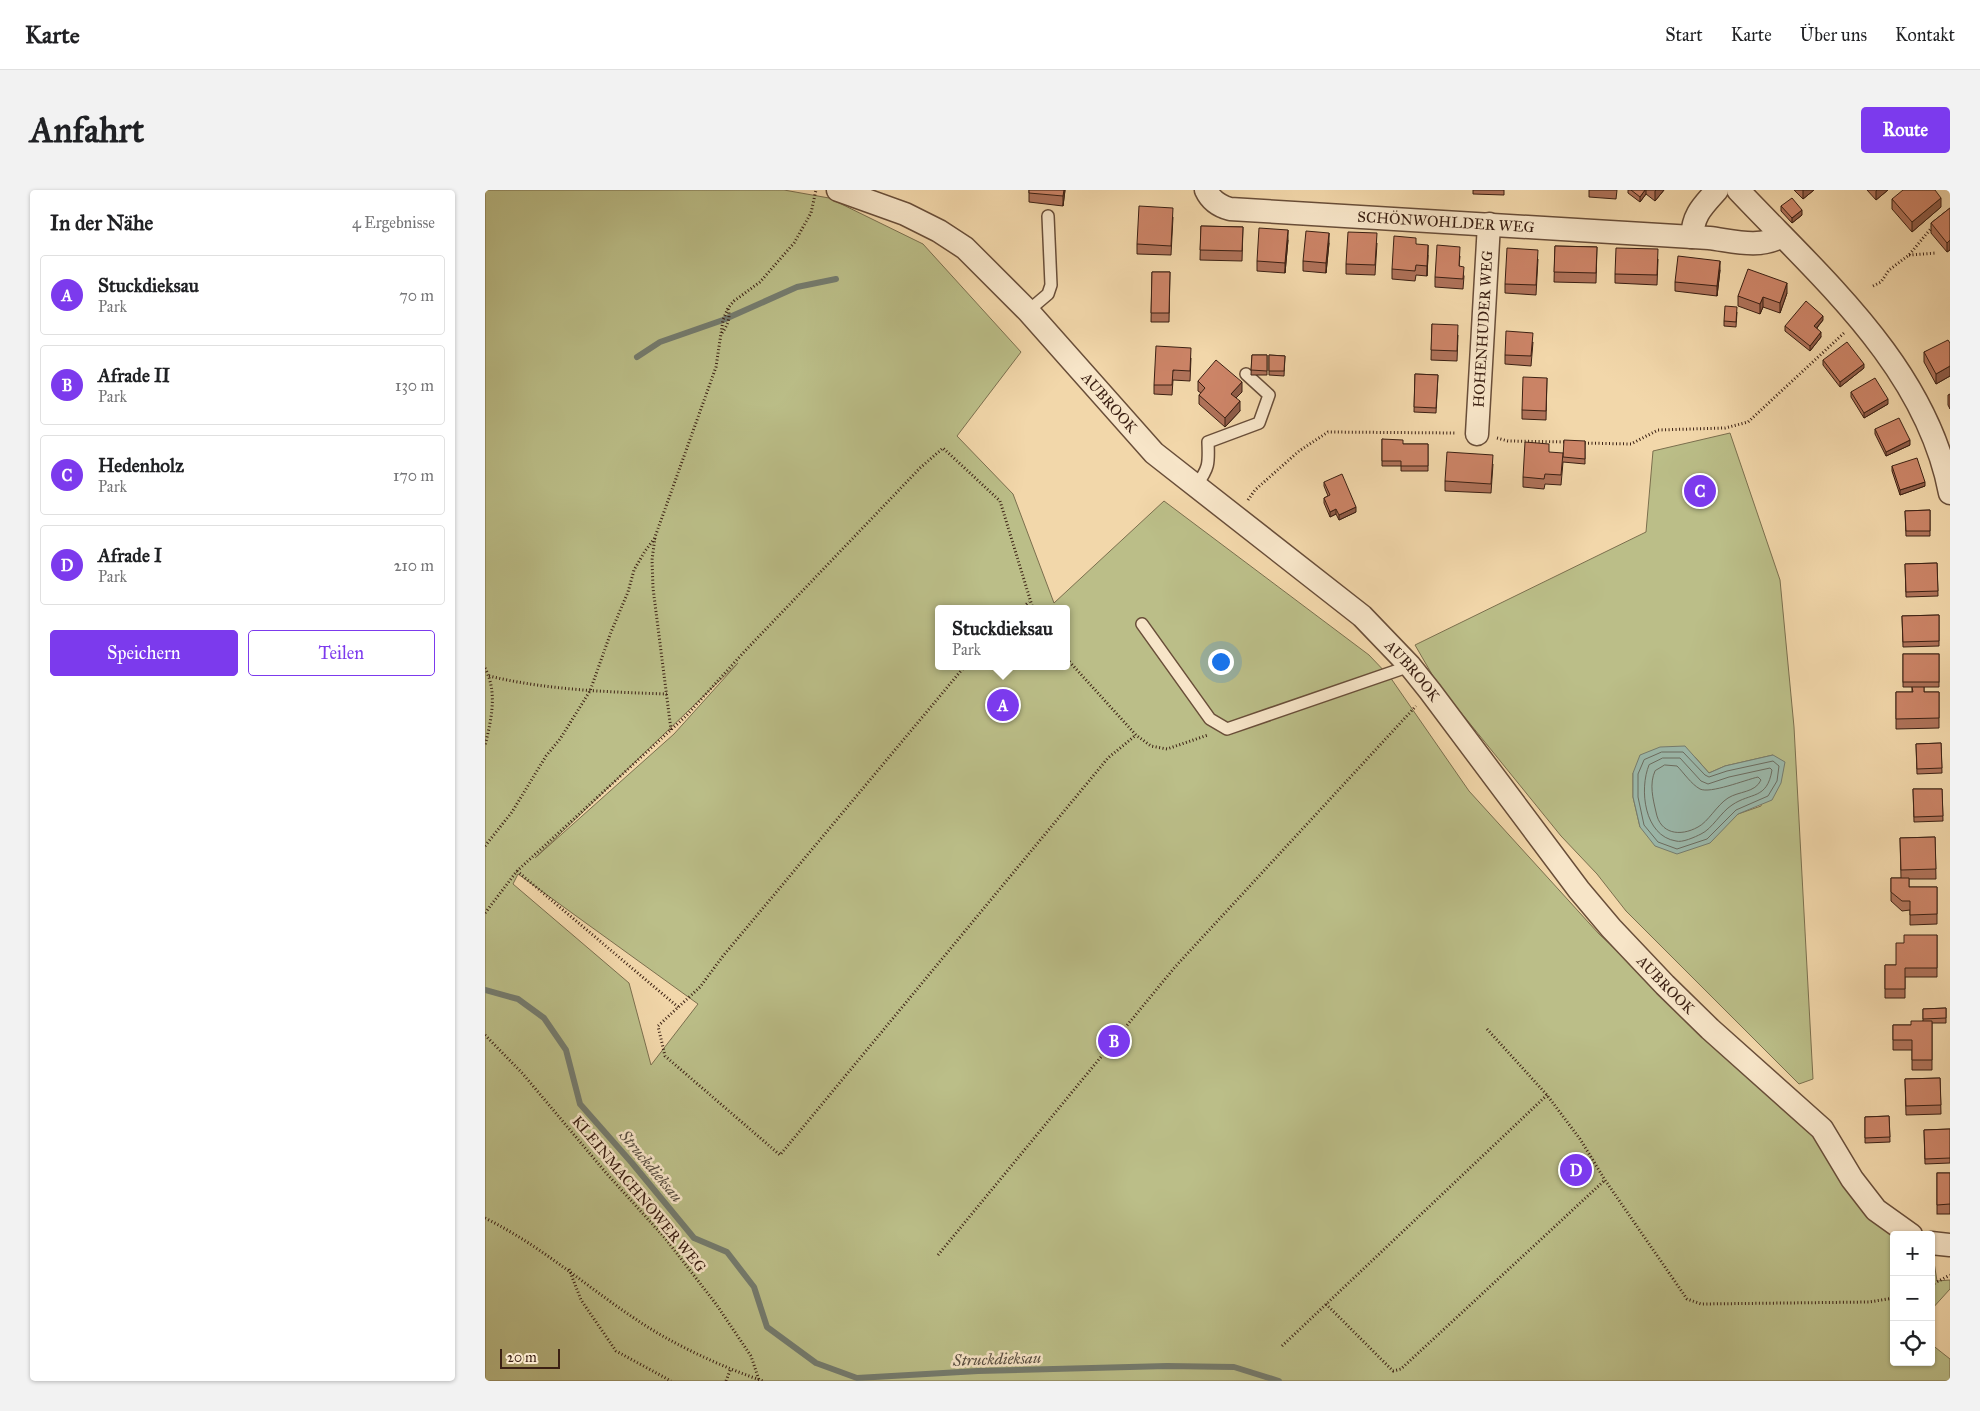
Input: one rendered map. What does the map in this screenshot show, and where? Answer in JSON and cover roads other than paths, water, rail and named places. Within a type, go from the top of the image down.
[{"type":"street","name":"AUBROOK","points":[[838,190],[905,214],[939,230],[965,248],[1028,311],[1154,453],[1362,616],[1410,666],[1430,691],[1579,890],[1611,928],[1710,1029],[1822,1130],[1852,1179],[1876,1210],[1904,1231]]},
{"type":"street","name":"SCHÖNWOHLDER WEG","points":[[1205,190],[1212,200],[1230,209],[1692,237],[1762,244],[1773,241],[1781,236]]},
{"type":"street","points":[[1692,237],[1696,215],[1717,190]]},
{"type":"street","points":[[1738,190],[1860,318],[1893,361],[1913,394],[1929,427],[1945,466],[1950,493]]},
{"type":"street","name":"HOHENHUDER WEG","points":[[1477,434],[1489,224]]},
{"type":"street","points":[[1935,1243],[1950,1245]]},
{"type":"lane","points":[[1028,311],[1048,294],[1051,285],[1048,216]]},
{"type":"lane","points":[[1196,486],[1207,471],[1209,442],[1259,423],[1269,395],[1246,374]]},
{"type":"lane","points":[[1142,624],[1210,719],[1227,729],[1410,666]]},
{"type":"water","points":[[1685,746],[1709,773],[1725,766],[1773,755],[1785,762],[1781,783],[1772,800],[1738,814],[1710,843],[1677,854],[1655,846],[1640,827],[1633,797],[1633,773],[1640,755],[1660,747]]},
{"type":"waterway","points":[[637,357],[660,342],[723,320],[797,287],[836,279]]},
{"type":"waterway","name":"Struckdieksau","points":[[485,990],[518,999],[544,1018],[566,1050],[580,1104],[694,1238],[727,1252],[754,1287],[767,1327],[816,1363],[857,1378],[978,1371],[1167,1366],[1234,1367],[1279,1381]]},
{"type":"place","name":"Hedenholz","points":[[1700,491]]},
{"type":"place","name":"Stuckdieksau","points":[[1003,705]]},
{"type":"place","name":"Afrade II","points":[[1114,1041]]},
{"type":"place","name":"Afrade I","points":[[1576,1170]]}]
